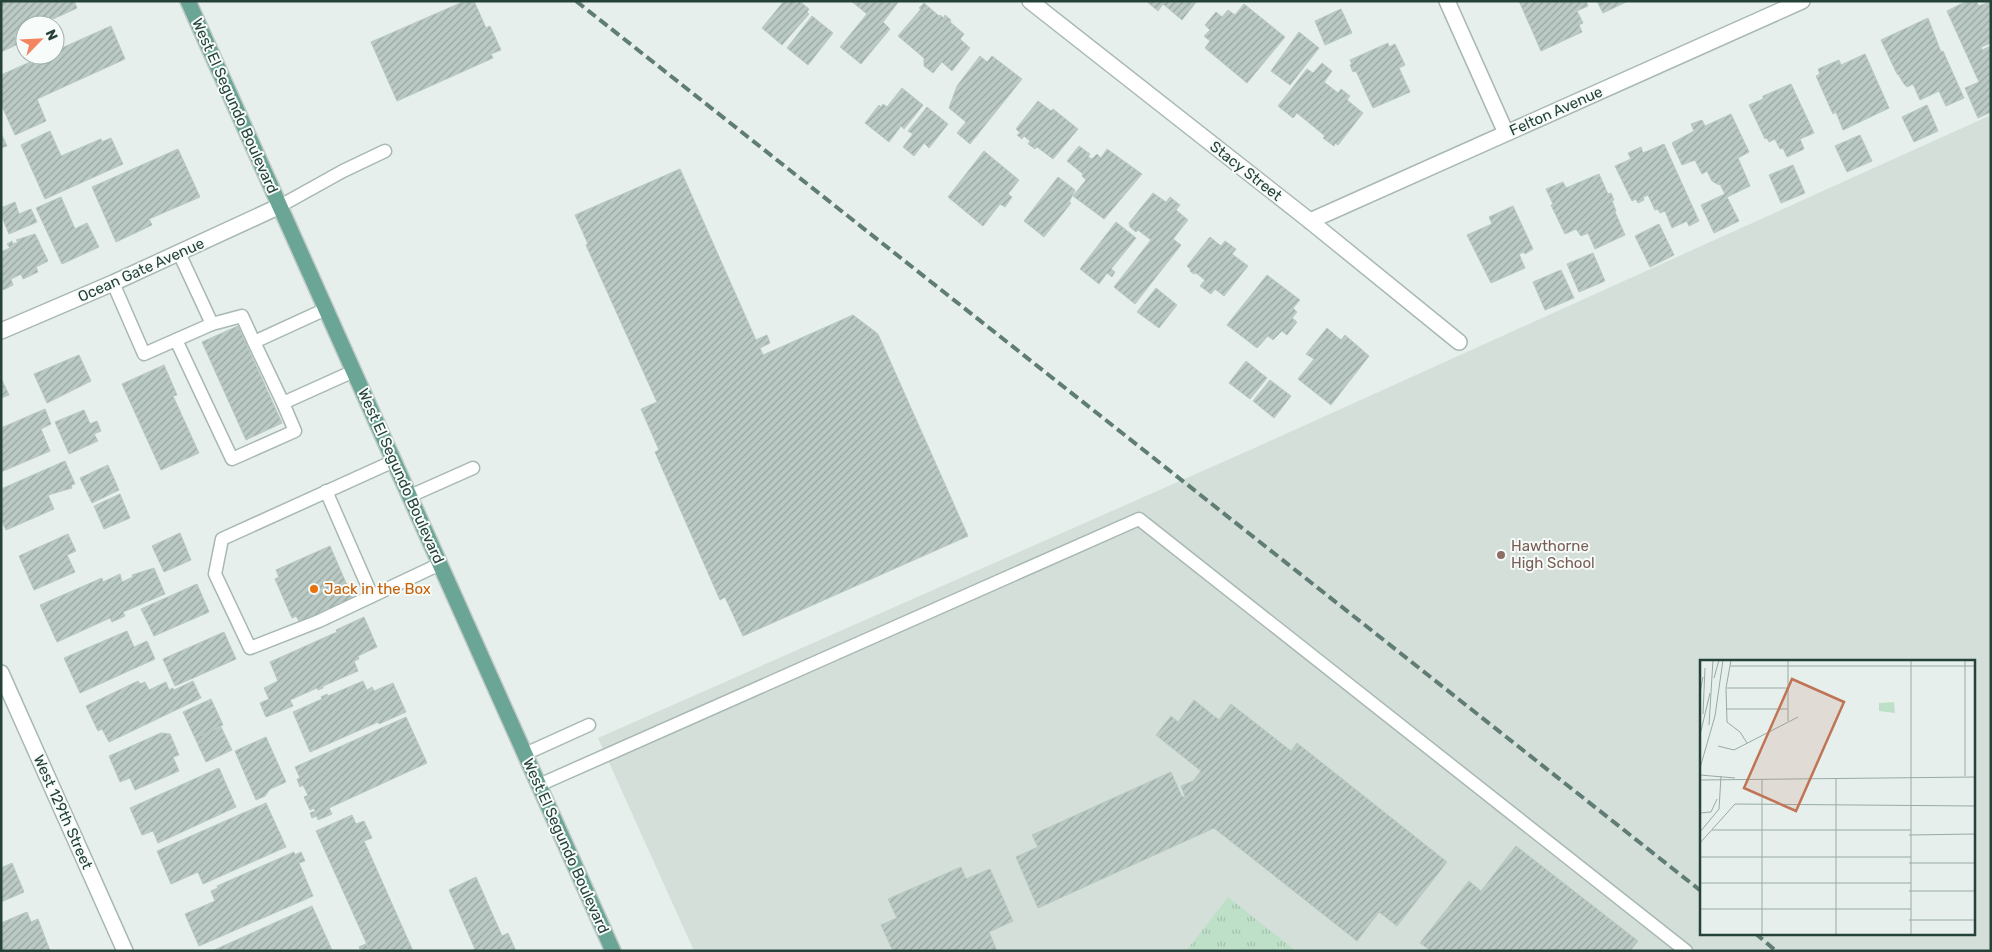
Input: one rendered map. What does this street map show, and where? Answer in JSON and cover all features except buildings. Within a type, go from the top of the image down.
[{"type":"main road","name":"West El Segundo Boulevard","points":[[188,1],[613,951]]},
{"type":"street","name":"Stacy Street","points":[[1030,1],[1310,221],[1459,342]]},
{"type":"street","points":[[1447,1],[1506,133]]},
{"type":"street","name":"Felton Avenue","points":[[1310,221],[1802,1]]},
{"type":"street","name":"Ocean Gate Avenue","points":[[1,331],[113,283],[280,206]]},
{"type":"street","name":"West 129th Street","points":[[1,673],[125,951]]},
{"type":"lane","points":[[280,206],[343,170],[386,151]]},
{"type":"lane","points":[[179,253],[212,324]]},
{"type":"lane","points":[[113,283],[144,354],[212,324],[242,316],[295,432],[232,459],[176,340]]},
{"type":"lane","points":[[254,342],[326,308]]},
{"type":"lane","points":[[283,403],[354,371]]},
{"type":"lane","points":[[394,461],[222,539],[215,574],[250,648],[319,621],[440,564]]},
{"type":"lane","points":[[410,496],[473,468]]},
{"type":"lane","points":[[326,491],[372,596]]},
{"type":"lane","points":[[539,785],[1139,519],[1686,951]]},
{"type":"lane","points":[[525,754],[589,725]]},
{"type":"shaded area","name":"Hawthorne High School","points":[[1991,115],[1991,951],[694,951],[598,738],[1250,450]]},
{"type":"green space","points":[[1228,897],[1296,951],[1186,951]]},
{"type":"railway","points":[[576,1],[1700,890]]},
{"type":"railway","points":[[1756,934],[1776,951]]},
{"type":"place","name":"Hawthorne High School","points":[[1501,555]]},
{"type":"place","name":"Jack in the Box","points":[[314,589]]}]
